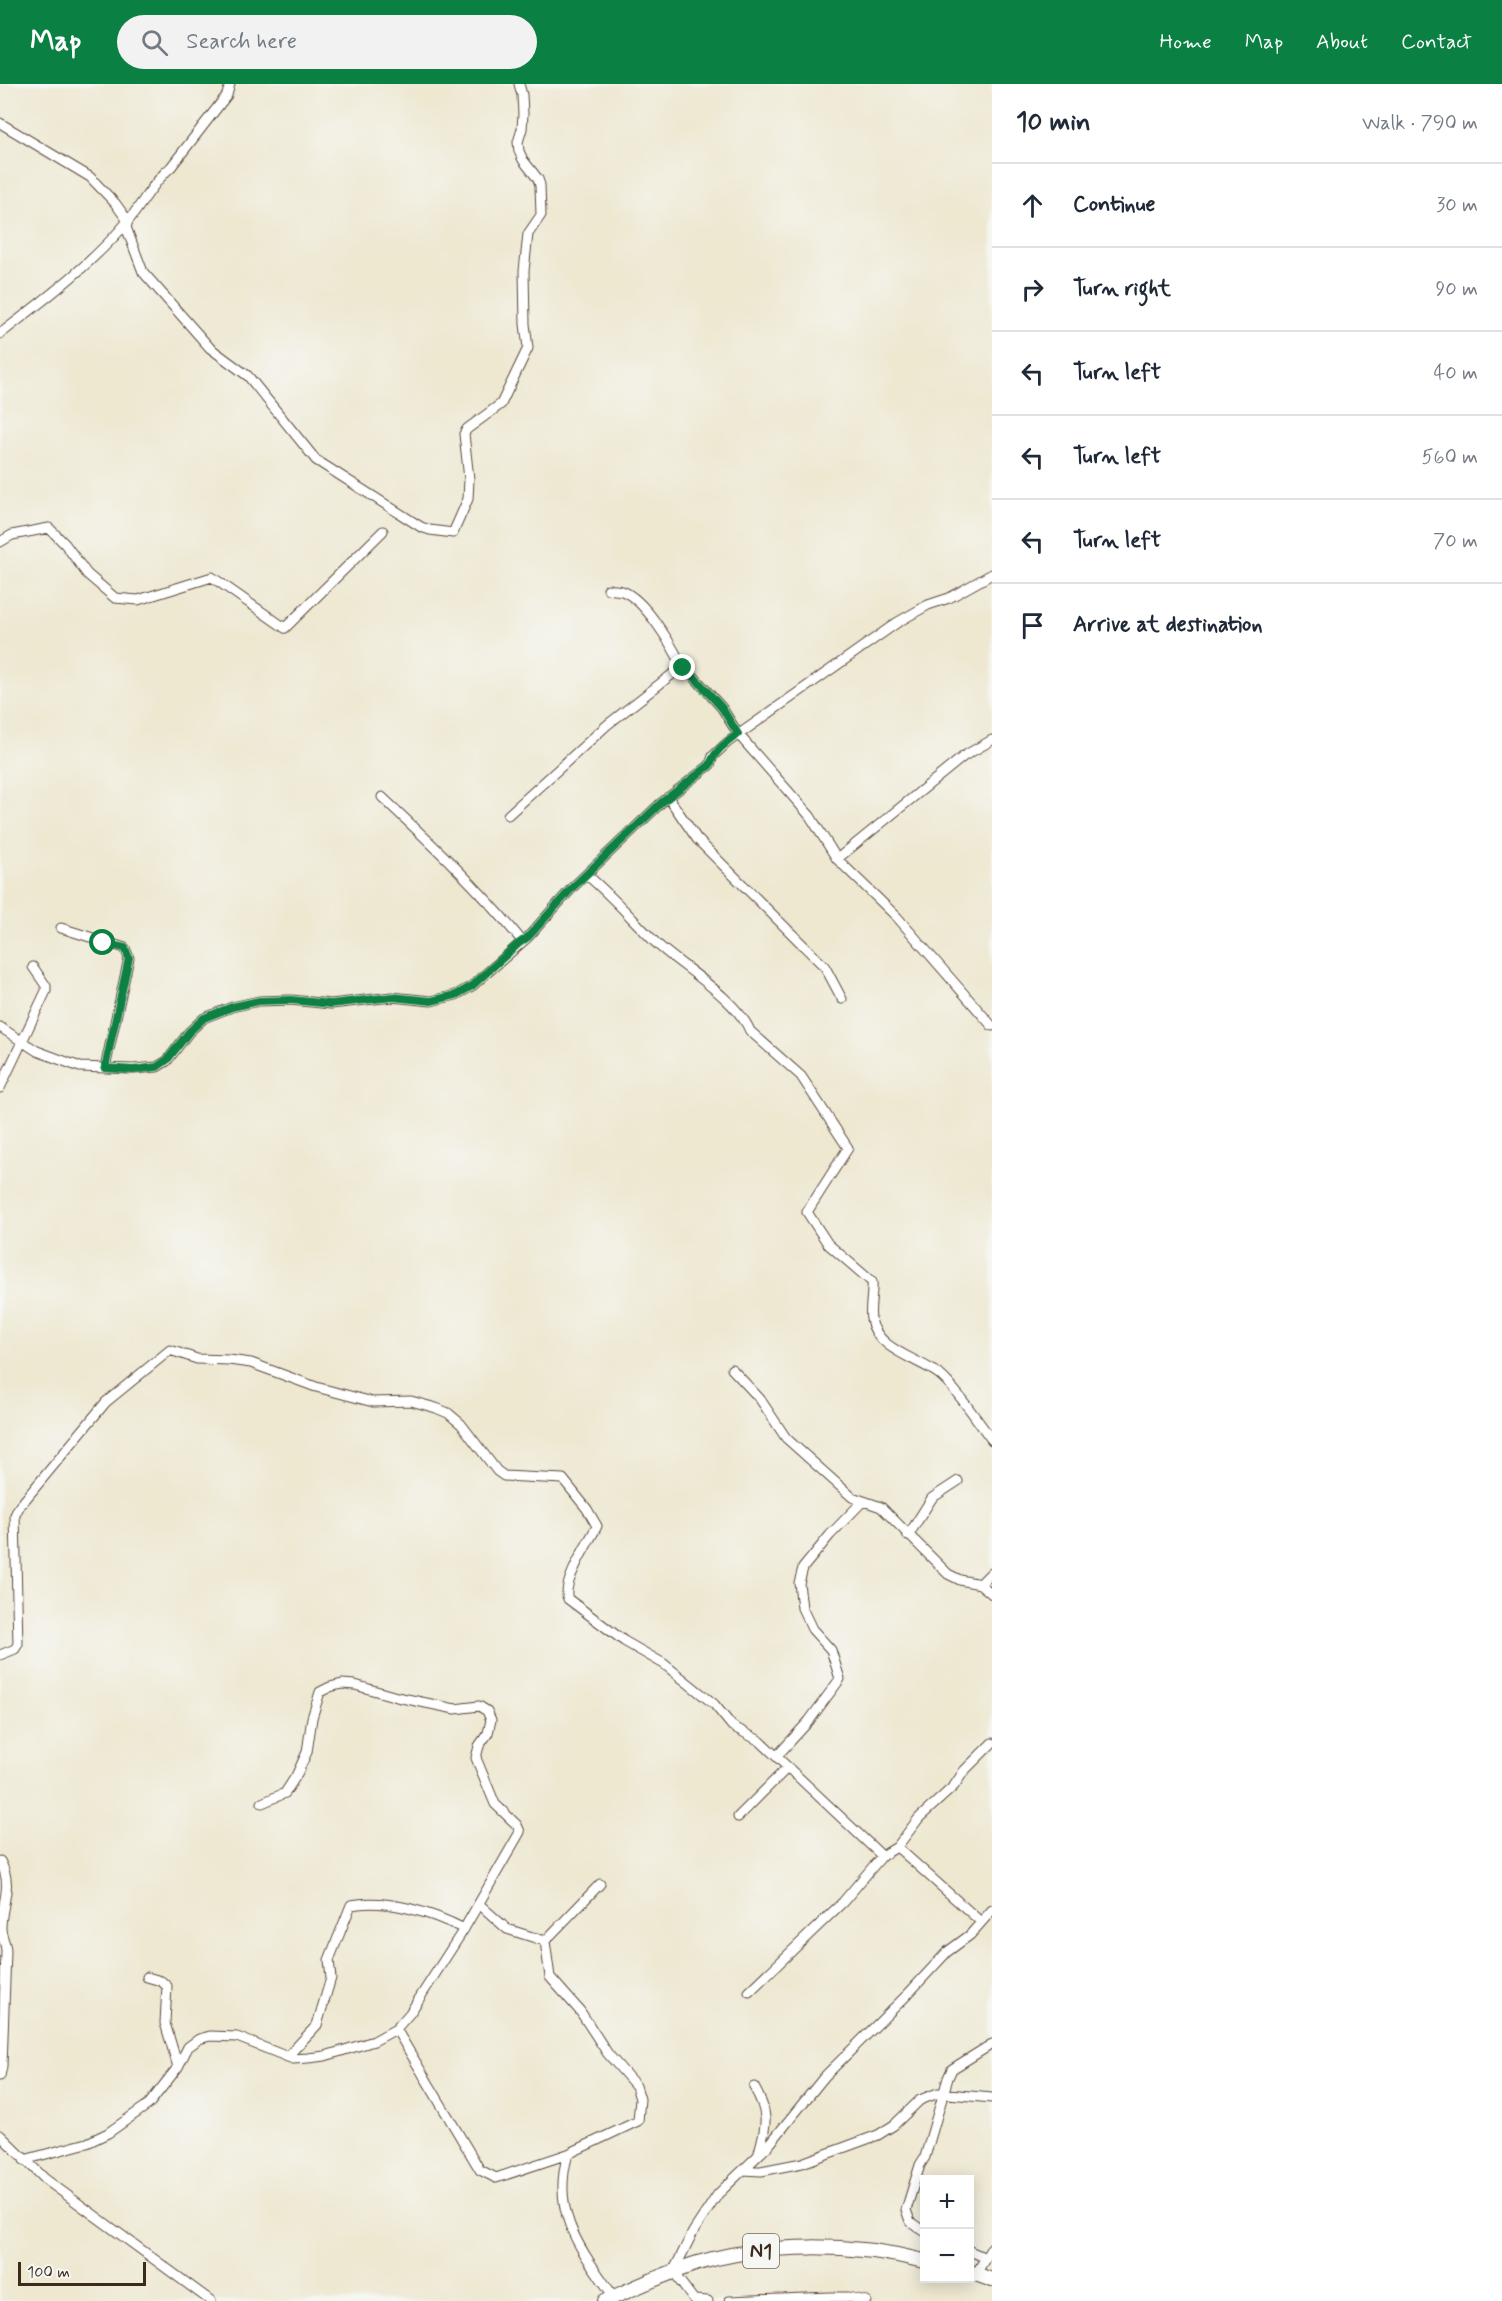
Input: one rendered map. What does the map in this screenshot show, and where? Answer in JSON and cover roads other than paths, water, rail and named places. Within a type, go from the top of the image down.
[{"type":"highway","name":"N1","points":[[609,2299],[697,2264],[743,2253],[800,2248],[862,2250],[920,2260]]},
{"type":"highway","points":[[974,2273],[992,2280]]},
{"type":"street","points":[[0,334],[83,265],[128,221],[161,176],[171,167],[227,95],[230,84]]},
{"type":"street","points":[[128,221],[126,227],[143,272],[210,348],[248,376],[316,460],[421,527],[453,533],[468,499],[469,479],[464,434],[467,429],[501,404],[528,348],[524,271],[528,234],[541,215],[540,185],[536,175],[523,160],[519,151],[518,142],[524,114],[519,84]]},
{"type":"street","points":[[0,123],[90,177],[115,203],[128,221]]},
{"type":"street","points":[[0,542],[12,535],[49,528],[65,544],[87,574],[115,598],[138,600],[212,578],[285,628],[382,531]]},
{"type":"street","points":[[0,1027],[37,1051],[80,1067],[133,1070],[157,1067],[167,1060],[189,1032],[204,1018],[232,1007],[259,1001],[291,1000],[331,1004],[392,997],[440,1000],[456,995],[472,986],[544,922],[587,875],[668,797],[710,765],[719,749],[738,734],[898,622],[928,604],[949,598],[992,574]]},
{"type":"street","points":[[608,589],[624,592],[638,603],[661,628],[683,668],[688,670],[722,708],[738,734],[810,816],[837,859],[897,917],[992,1026]]},
{"type":"street","points":[[508,815],[607,725],[683,668]]},
{"type":"street","points":[[837,859],[964,756],[992,740]]},
{"type":"street","points":[[382,797],[442,854],[501,915],[522,941]]},
{"type":"street","points":[[668,797],[697,839],[825,967],[842,999]]},
{"type":"street","points":[[587,875],[658,944],[708,984],[746,1022],[750,1031],[801,1076],[848,1148],[807,1212],[828,1244],[872,1282],[873,1298],[870,1318],[874,1329],[908,1358],[940,1375],[992,1440]]},
{"type":"street","points":[[61,928],[125,948],[129,958],[105,1068]]},
{"type":"street","points":[[0,1088],[45,991],[46,986],[33,967]]},
{"type":"street","points":[[0,1655],[15,1649],[18,1644],[15,1515],[106,1402],[170,1350],[196,1359],[229,1360],[251,1364],[316,1387],[373,1402],[411,1401],[436,1408],[448,1413],[461,1424],[497,1471],[504,1476],[563,1479],[587,1509],[597,1526],[570,1578],[565,1592],[568,1599],[624,1641],[664,1664],[714,1704],[732,1726],[760,1741],[882,1856]]},
{"type":"street","points":[[732,1369],[760,1399],[786,1438],[852,1497],[881,1507],[948,1574],[960,1580],[980,1584],[992,1594]]},
{"type":"street","points":[[908,1536],[933,1498],[958,1481]]},
{"type":"street","points":[[777,1756],[809,1721],[840,1679],[831,1650],[812,1629],[802,1608],[799,1583],[803,1568],[863,1500]]},
{"type":"street","points":[[980,1584],[992,1572]]},
{"type":"street","points":[[24,2160],[87,2143],[108,2133],[149,2104],[178,2067],[188,2047],[199,2039],[210,2036],[237,2037],[293,2059],[325,2056],[374,2041],[396,2029],[410,2013],[464,1929],[520,1832],[517,1825],[495,1804],[476,1758],[479,1746],[488,1733],[491,1720],[487,1712],[479,1706],[455,1709],[397,1697],[356,1685],[342,1684],[320,1692],[315,1703],[307,1752],[296,1776],[285,1793],[262,1803]]},
{"type":"street","points":[[749,1992],[843,1902],[882,1856],[897,1847],[919,1818],[954,1786],[964,1771],[992,1743]]},
{"type":"street","points":[[738,1816],[788,1767]]},
{"type":"street","points":[[897,1847],[981,1922]]},
{"type":"street","points":[[0,1861],[8,1881],[1,1930],[6,1941],[6,1951],[0,2076]]},
{"type":"street","points":[[545,1941],[600,1884]]},
{"type":"street","points":[[287,2057],[317,2025],[331,1978],[329,1960],[351,1905],[359,1903],[394,1906],[426,1913],[464,1929]]},
{"type":"street","points":[[479,1904],[507,1929],[545,1941]]},
{"type":"street","points":[[708,2301],[694,2300],[674,2272],[693,2232],[718,2194],[788,2123],[803,2100],[825,2076],[907,1995],[946,1952],[970,1935],[992,1910]]},
{"type":"street","points":[[396,2029],[480,2170],[496,2178],[568,2154],[638,2121],[640,2100],[636,2086],[608,2054],[593,2028],[550,1977],[545,1941]]},
{"type":"street","points":[[147,1977],[161,1981],[167,1986],[165,2023],[178,2067]]},
{"type":"street","points":[[921,2229],[910,2221],[906,2210],[952,2068],[992,2044]]},
{"type":"street","points":[[754,2087],[766,2113],[765,2130],[758,2155]]},
{"type":"street","points":[[743,2170],[761,2171],[802,2163],[878,2135],[894,2125],[920,2100],[938,2093],[992,2098]]},
{"type":"street","points":[[0,2135],[45,2179],[211,2301]]},
{"type":"street","points":[[568,2154],[563,2173],[564,2213],[577,2243],[609,2299]]},
{"type":"street","points":[[974,2272],[992,2247]]},
{"type":"street","points":[[974,2253],[986,2258]]},
{"type":"street","points":[[729,2301],[848,2297],[866,2301]]}]
